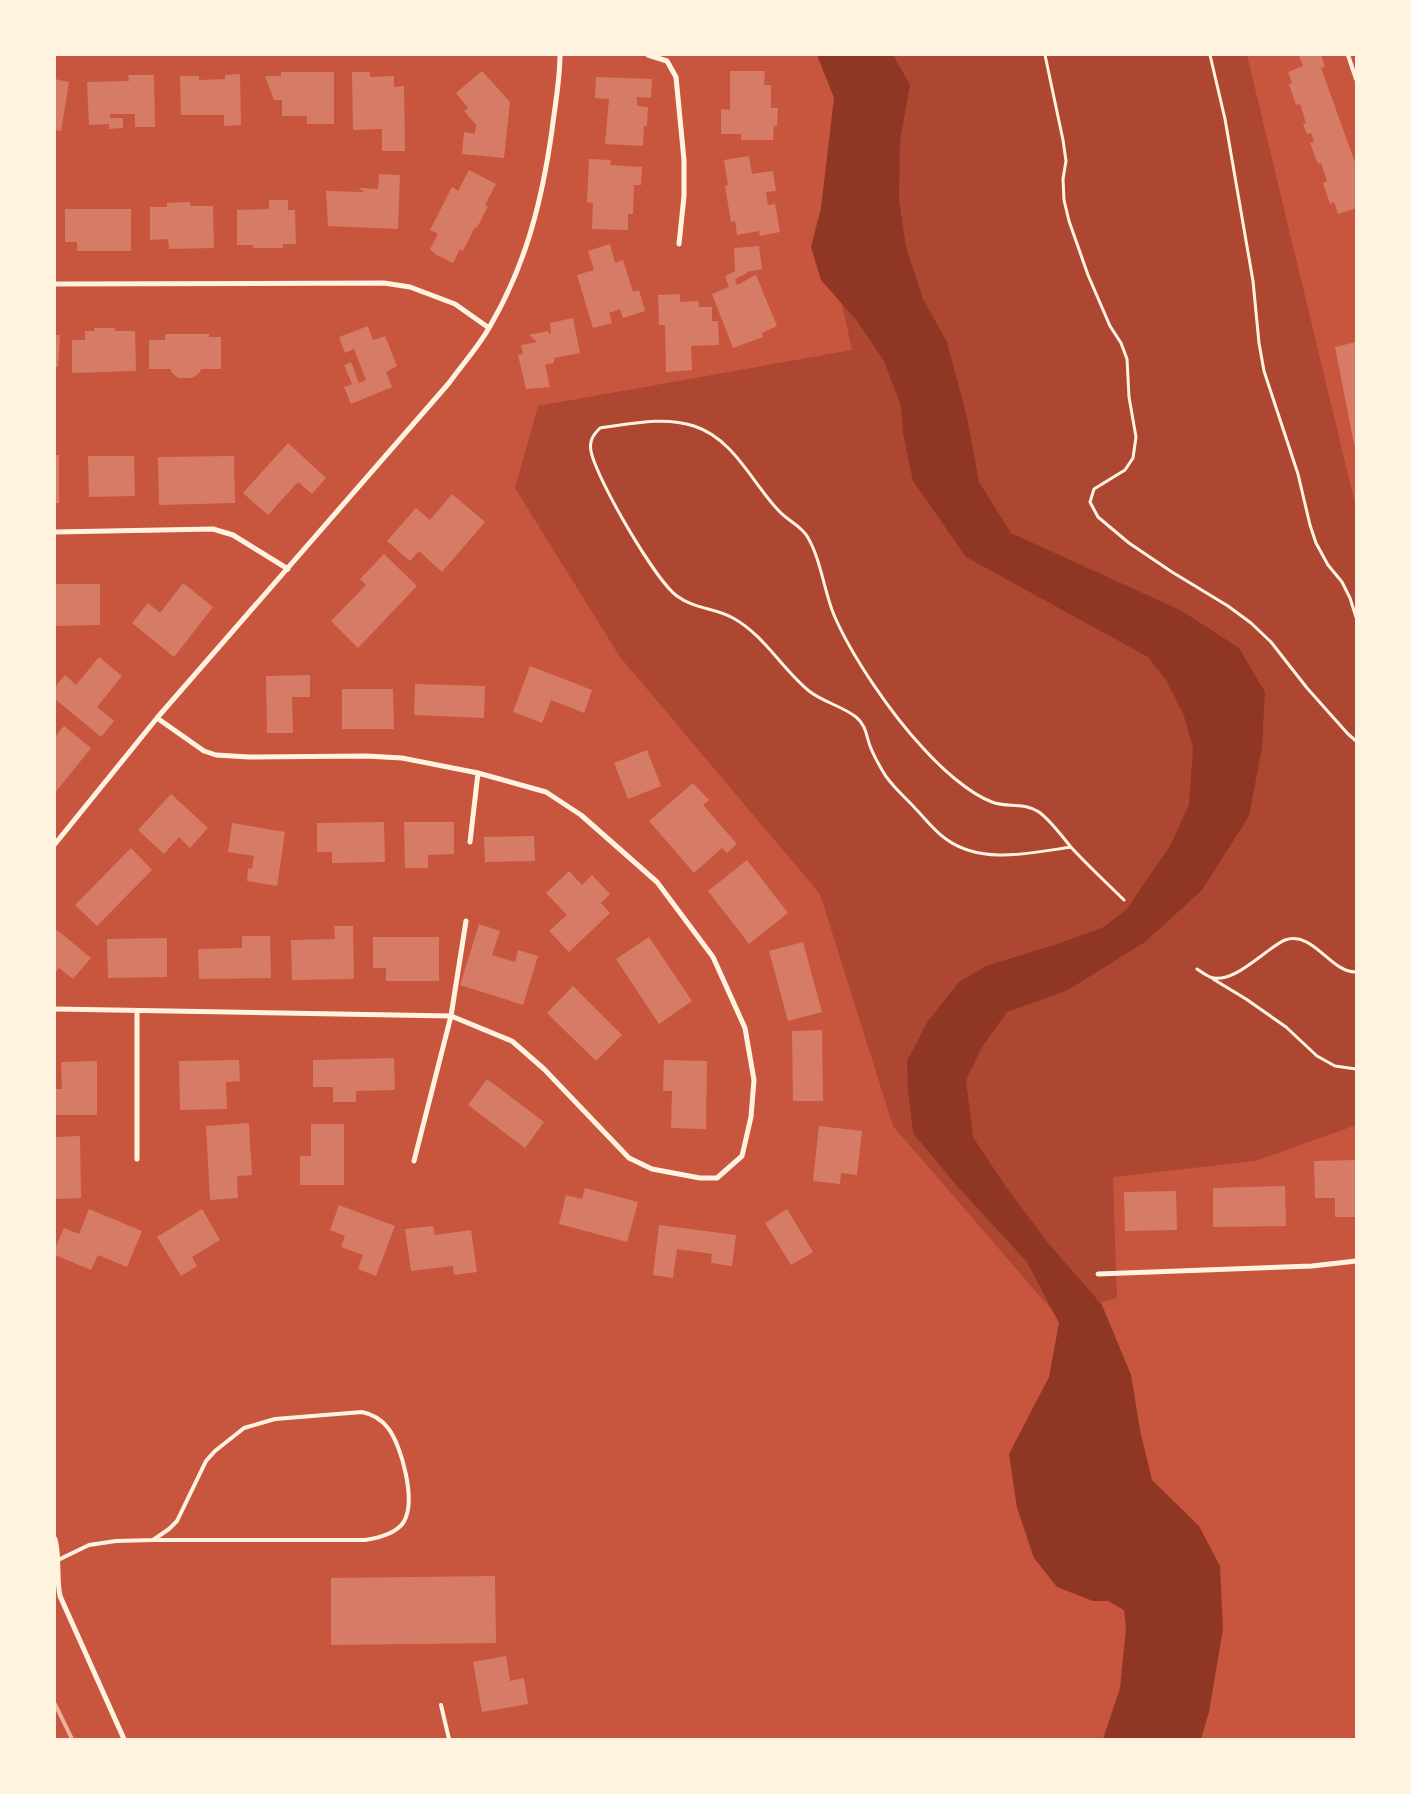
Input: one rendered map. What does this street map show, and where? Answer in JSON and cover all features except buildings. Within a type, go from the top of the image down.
[{"type":"street","points":[[55,844],[157,718],[288,570],[449,383],[489,328],[517,272],[534,223],[547,164],[560,76],[560,55]]},
{"type":"street","points":[[648,55],[667,61],[676,77],[684,169],[684,196],[679,244]]},
{"type":"street","points":[[55,284],[384,283],[410,286],[455,304],[489,328]]},
{"type":"street","points":[[55,532],[213,529],[233,535],[288,570]]},
{"type":"street","points":[[55,1009],[451,1016],[512,1041],[544,1069],[629,1158],[652,1169],[700,1178],[717,1178],[742,1156],[751,1117],[754,1080],[745,1028],[713,957],[657,882],[580,815],[546,792],[478,773],[402,758],[366,756],[249,758],[216,755],[204,750],[157,718]]},
{"type":"street","points":[[470,842],[478,773]]},
{"type":"street","points":[[414,1162],[451,1016],[466,921]]},
{"type":"street","points":[[137,1011],[137,1159]]},
{"type":"street","points":[[1098,1274],[1312,1266],[1356,1262]]},
{"type":"street","points":[[55,1539],[60,1596],[124,1739]]},
{"type":"lane","points":[[1348,55],[1356,79]]},
{"type":"lane","points":[[58,1560],[89,1545],[100,1543],[153,1540],[365,1540],[382,1536],[399,1528],[409,1510],[407,1484],[396,1446],[388,1428],[381,1420],[371,1414],[362,1412],[275,1419],[244,1428],[214,1451],[206,1461],[177,1521],[153,1540]]},
{"type":"lane","points":[[441,1705],[448,1739]]},
{"type":"path","points":[[1045,55],[1064,140],[1066,161],[1063,179],[1064,200],[1069,221],[1088,275],[1110,326],[1127,359],[1129,397],[1136,437],[1133,458],[1120,474],[1094,489],[1090,502],[1098,517],[1129,543],[1228,606],[1251,623],[1271,642],[1307,688],[1356,741]]},
{"type":"path","points":[[1210,55],[1225,119],[1253,281],[1259,343],[1264,371],[1298,474],[1316,543],[1328,565],[1342,582],[1350,598],[1356,618]]},
{"type":"path","points":[[1071,847],[1024,854],[996,855],[968,850],[946,839],[895,789],[882,772],[870,746],[865,728],[857,717],[810,692],[756,636],[734,618],[716,610],[696,606],[678,597],[665,584],[652,568],[605,485],[590,450],[591,438],[600,428],[661,420],[694,426],[713,434],[731,451],[779,512],[806,534],[813,547],[829,602],[844,635],[882,696],[923,748],[977,794],[993,803],[1027,806],[1040,812],[1071,847],[1124,900]]},
{"type":"path","points":[[1212,978],[1228,976],[1248,966],[1285,940],[1302,940],[1337,964],[1352,972],[1356,972]]},
{"type":"path","points":[[1197,969],[1246,999],[1286,1027],[1317,1056],[1335,1066],[1356,1069]]},
{"type":"shaded area","points":[[817,55],[893,55],[910,85],[900,140],[899,199],[906,247],[923,299],[947,342],[967,417],[979,482],[1011,533],[1182,611],[1239,648],[1265,692],[1262,748],[1249,816],[1202,890],[1145,942],[1068,990],[1007,1012],[982,1047],[966,1080],[973,1137],[1006,1187],[1048,1243],[1102,1305],[1131,1375],[1140,1430],[1152,1480],[1199,1526],[1220,1566],[1223,1629],[1209,1712],[1201,1739],[1103,1739],[1120,1688],[1126,1628],[1124,1610],[1108,1601],[1093,1601],[1057,1587],[1034,1558],[1017,1508],[1009,1454],[1049,1377],[1059,1323],[1027,1262],[958,1187],[913,1133],[907,1061],[928,1021],[959,982],[986,966],[1102,928],[1126,910],[1170,846],[1189,805],[1193,748],[1184,716],[1166,680],[1148,657],[966,557],[913,481],[903,433],[901,406],[884,361],[857,321],[821,280],[811,247],[821,208],[834,98]]},
{"type":"shaded area","points":[[852,55],[1247,55],[1356,508],[1356,1125],[1255,1161],[1113,1177],[1117,1298],[1056,1315],[893,1126],[820,894],[620,657],[515,488],[538,406],[852,350],[821,208]]},
{"type":"railway","points":[[55,1704],[72,1739]]}]
